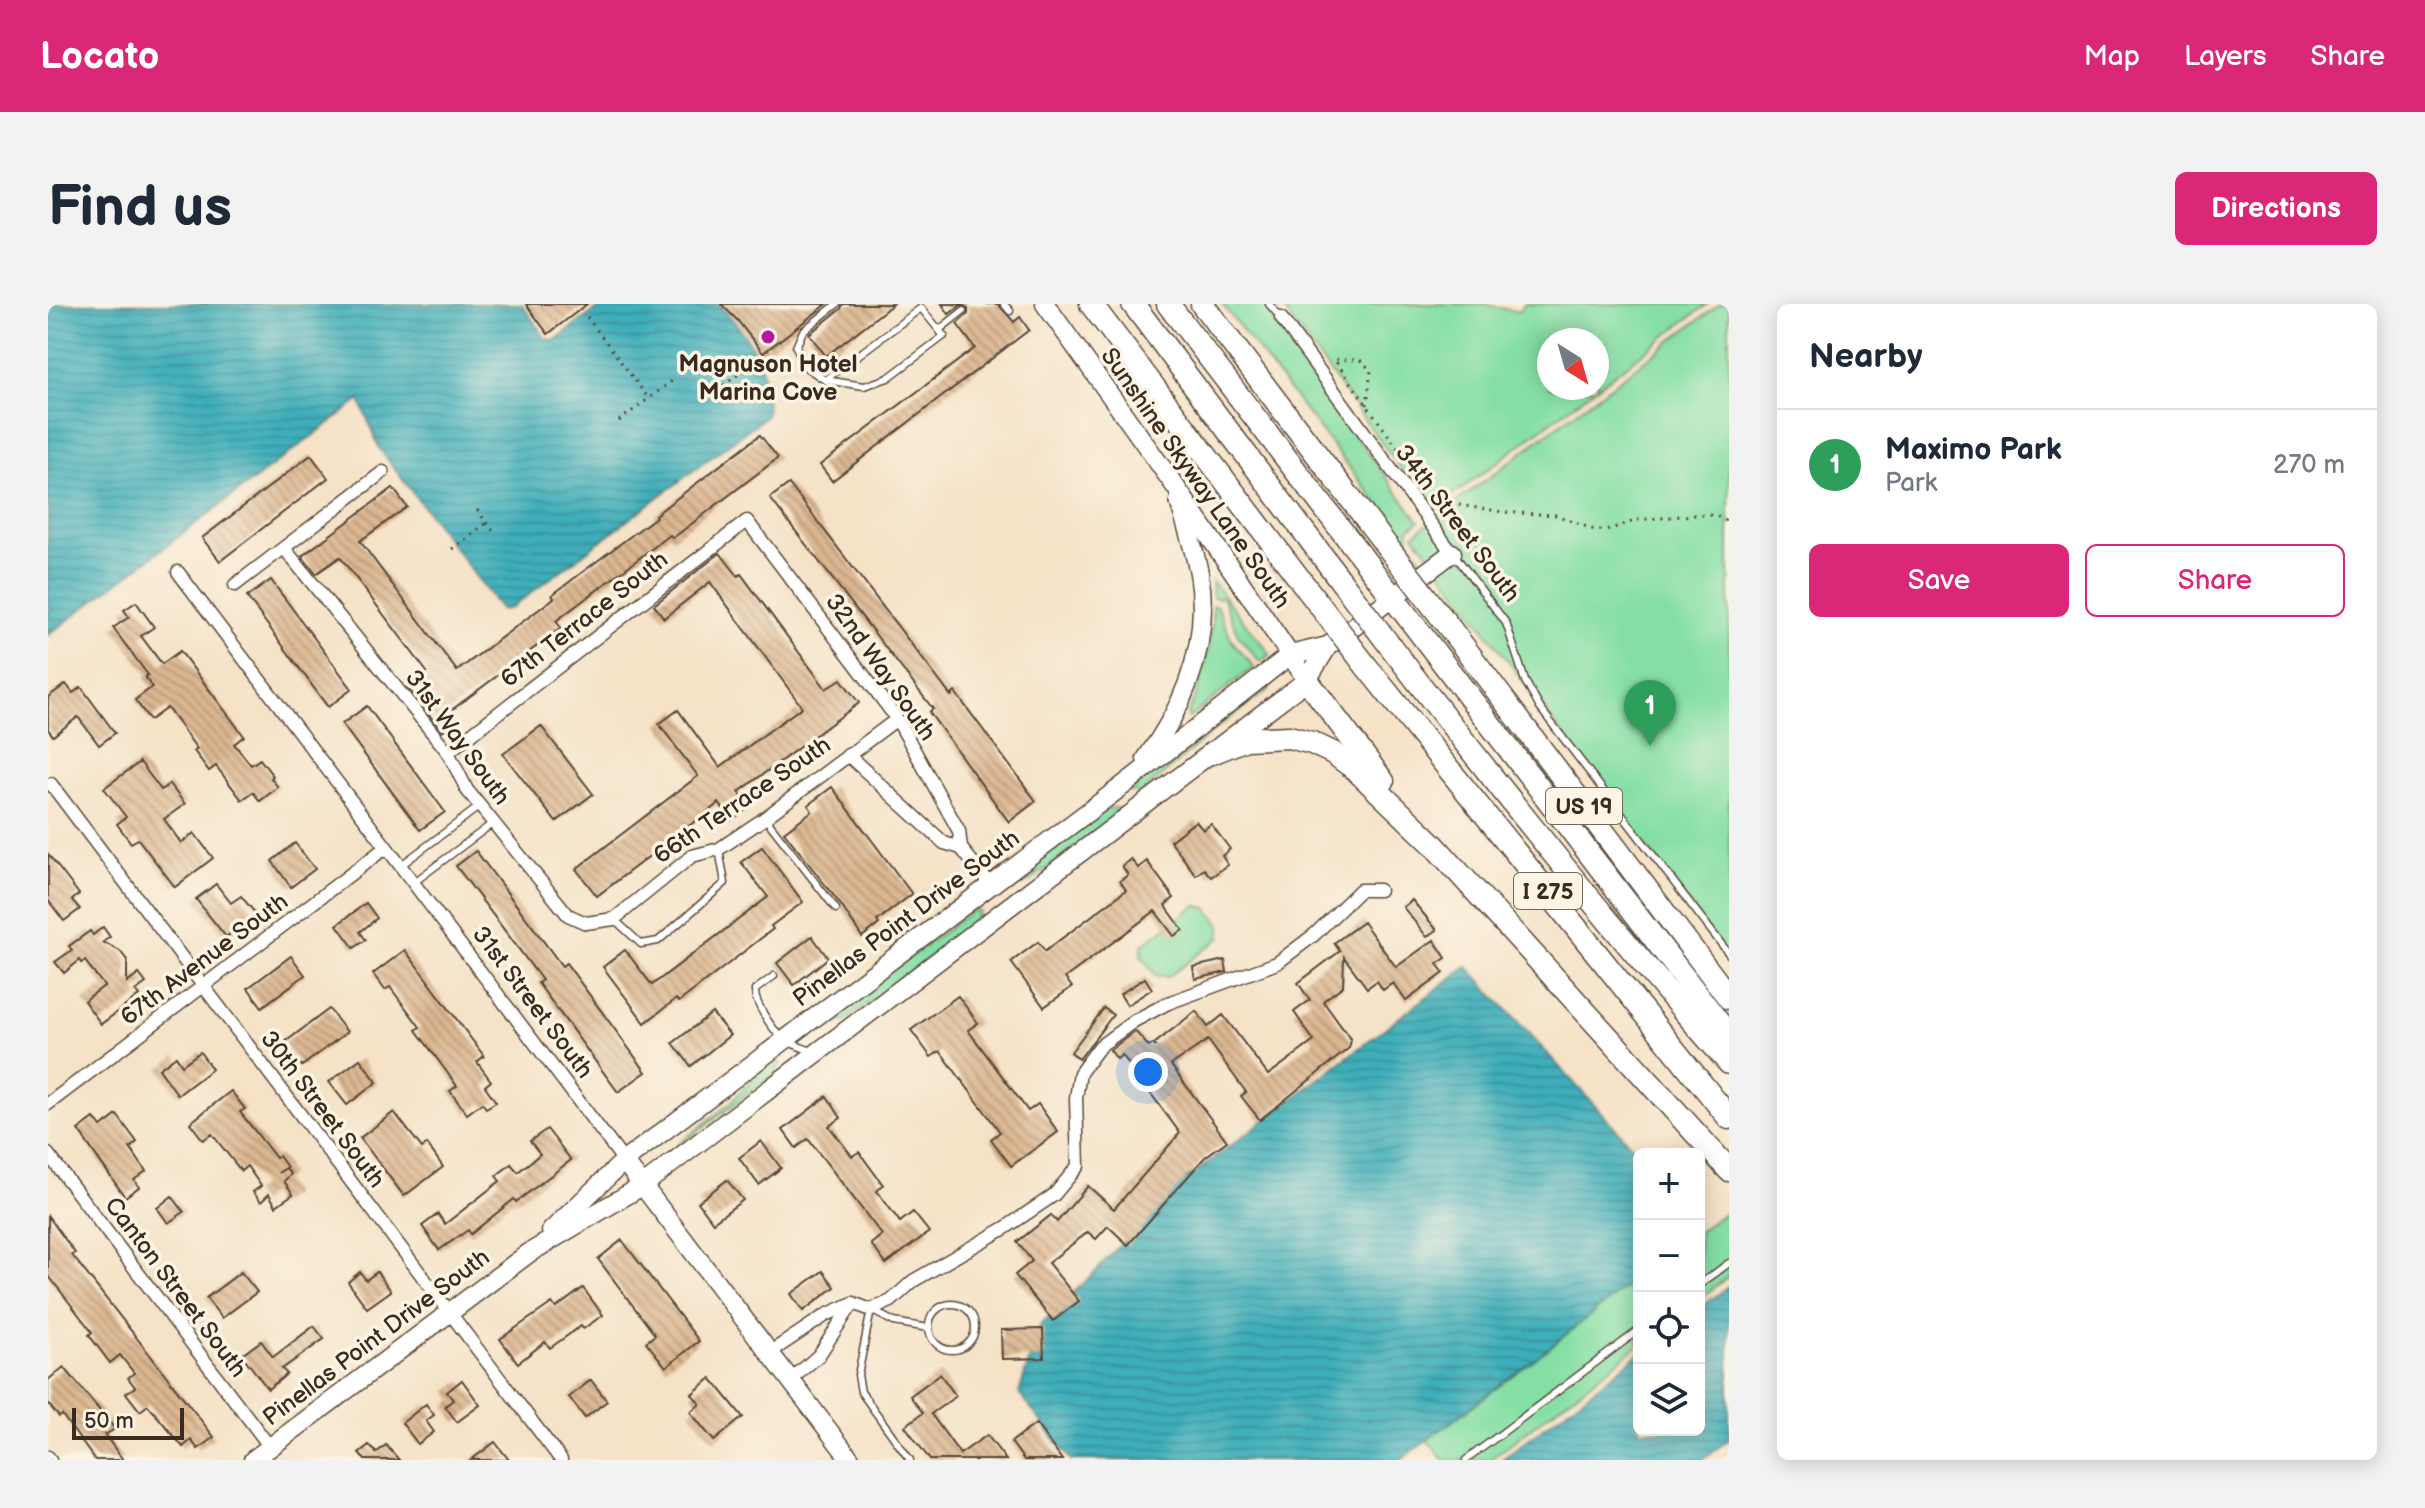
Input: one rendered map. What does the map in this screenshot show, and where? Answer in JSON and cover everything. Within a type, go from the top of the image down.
[{"type":"highway","name":"I 275","points":[[1091,304],[1366,666],[1729,1118]]},
{"type":"highway","name":"I 275","points":[[1133,304],[1517,811],[1647,971],[1729,1063]]},
{"type":"highway","points":[[1168,304],[1729,1036]]},
{"type":"highway","name":"US 19","points":[[1202,304],[1729,998]]},
{"type":"highway","points":[[1307,680],[1431,842]]},
{"type":"highway","points":[[1212,753],[1246,739],[1289,737],[1333,753],[1355,769],[1431,842],[1729,1170]]},
{"type":"street","name":"Sunshine Skyway Lane South","points":[[1045,304],[1175,486],[1307,680]]},
{"type":"street","name":"34th Street South","points":[[1281,318],[1452,553]]},
{"type":"street","points":[[235,585],[383,472]]},
{"type":"street","points":[[1129,781],[1157,745],[1174,716],[1192,677],[1198,650],[1201,613],[1199,574],[1175,486]]},
{"type":"street","name":"32nd Way South","points":[[747,521],[897,719],[959,831],[961,848],[990,884]]},
{"type":"street","name":"67th Terrace South","points":[[448,752],[747,521]]},
{"type":"street","name":"31st Way South","points":[[284,548],[448,752],[467,790],[568,915],[586,923],[614,919]]},
{"type":"street","name":"Pinellas Point Drive South","points":[[253,1460],[529,1253],[642,1186],[818,1053],[1307,680],[1328,646],[1452,553]]},
{"type":"street","name":"31st Street South","points":[[178,572],[851,1460]]},
{"type":"street","name":"Pinellas Point Drive South","points":[[529,1253],[624,1161],[1129,781],[1290,655],[1328,646]]},
{"type":"street","name":"66th Terrace South","points":[[614,919],[692,856],[719,849],[897,719]]},
{"type":"street","name":"32nd Way South","points":[[848,755],[944,843],[961,848]]},
{"type":"street","name":"30th Street South","points":[[51,784],[561,1460]]},
{"type":"street","points":[[1105,798],[1124,800],[1140,808]]},
{"type":"street","points":[[926,827],[947,810]]},
{"type":"street","name":"67th Avenue South","points":[[48,1104],[385,848]]},
{"type":"street","points":[[990,884],[1008,908]]},
{"type":"street","points":[[769,1353],[826,1315],[853,1303],[871,1310],[891,1301],[913,1281],[1005,1228],[1054,1195],[1078,1166],[1076,1098],[1080,1073],[1100,1046],[1134,1021],[1168,1003],[1277,963],[1314,935],[1360,890],[1379,890]]},
{"type":"street","name":"Canton Street South","points":[[48,1154],[270,1447]]},
{"type":"street","points":[[791,1380],[819,1355],[853,1303]]},
{"type":"lane","points":[[825,380],[921,308],[944,336],[888,378],[864,386],[825,380],[807,368],[796,347],[803,331],[837,304]]},
{"type":"lane","points":[[1004,304],[1010,311]]},
{"type":"lane","points":[[1269,304],[1281,318]]},
{"type":"lane","points":[[939,330],[963,311]]},
{"type":"lane","name":"34th Street South","points":[[1452,553],[1506,623],[1525,681],[1540,708],[1729,954]]},
{"type":"lane","points":[[400,866],[480,806]]},
{"type":"lane","points":[[765,818],[836,909]]},
{"type":"lane","points":[[413,883],[493,823]]},
{"type":"lane","points":[[614,919],[641,944],[658,941],[725,883],[719,849]]},
{"type":"lane","points":[[774,976],[755,990],[754,998],[785,1040],[818,1053]]},
{"type":"lane","points":[[1705,1281],[1729,1263]]},
{"type":"lane","points":[[951,1304],[970,1313],[975,1328],[969,1343],[956,1351],[940,1348],[930,1336],[928,1328],[932,1314],[951,1304]]},
{"type":"lane","points":[[910,1460],[861,1392],[858,1375],[871,1310],[894,1322],[928,1328]]},
{"type":"lane","points":[[1466,1460],[1633,1335]]},
{"type":"path","points":[[587,317],[649,399]]},
{"type":"path","points":[[710,395],[760,359]]},
{"type":"path","points":[[1367,405],[1371,370],[1360,360],[1334,359],[1419,478],[1446,503],[1503,512],[1556,515],[1605,531],[1637,520],[1695,515],[1714,515],[1729,522]]},
{"type":"path","points":[[619,421],[676,378]]},
{"type":"path","points":[[477,510],[496,535]]},
{"type":"path","points":[[452,549],[487,523]]},
{"type":"green space","points":[[1222,304],[1484,304],[1518,312],[1525,304],[1708,304],[1609,378],[1609,328],[1537,328],[1537,400],[1580,400],[1432,511],[1282,307],[1270,315],[1308,372],[1419,521],[1409,528],[1408,538],[1424,563]]},
{"type":"green space","points":[[1720,304],[1729,304],[1729,958],[1414,534],[1592,400],[1609,400],[1609,387]]},
{"type":"green space","points":[[1212,581],[1270,654],[1260,662],[1239,637],[1223,598],[1213,597]]},
{"type":"green space","points":[[1213,605],[1217,606],[1232,641],[1254,667],[1189,718],[1187,716],[1209,648]]},
{"type":"green space","points":[[1266,685],[1269,689],[1215,729],[1141,794],[1129,791]]},
{"type":"green space","points":[[1103,810],[1123,810],[1030,881],[1013,884],[1020,872]]},
{"type":"green space","points":[[1196,905],[1207,908],[1221,926],[1221,937],[1168,977],[1156,976],[1141,956],[1142,945]]},
{"type":"green space","points":[[971,911],[979,911],[973,924],[845,1021],[828,1027],[836,1012]]},
{"type":"green space","points":[[779,1061],[781,1063],[775,1073],[662,1157],[730,1103],[764,1067]]},
{"type":"green space","points":[[1729,1210],[1729,1276],[1705,1294],[1705,1292],[1705,1227]]},
{"type":"green space","points":[[1633,1282],[1633,1350],[1489,1460],[1444,1460],[1427,1440]]},
{"type":"water","points":[[48,304],[522,304],[545,338],[555,340],[604,304],[718,304],[740,328],[756,354],[765,383],[766,416],[511,608],[501,610],[379,448],[360,400],[48,635]]},
{"type":"water","points":[[1467,966],[1634,1148],[1633,1282],[1400,1460],[1071,1460],[1019,1393],[1041,1324],[1097,1270],[1167,1194]]},
{"type":"water","points":[[1729,1286],[1729,1439],[1702,1460],[1501,1460],[1633,1359],[1633,1436],[1705,1436],[1705,1304]]},
{"type":"building","points":[[526,304],[587,304],[548,334]]},
{"type":"building","name":"Magnuson Hotel Marina Cove","points":[[721,304],[827,304],[763,353]]},
{"type":"building","points":[[843,304],[893,304],[826,356],[809,334],[841,309]]},
{"type":"building","points":[[942,304],[998,304],[1014,322],[1020,317],[1029,330],[832,481],[820,465],[975,348],[957,324],[968,314],[968,308],[961,305],[949,314]]},
{"type":"building","points":[[760,435],[778,458],[556,621],[561,628],[445,715],[452,724],[442,731],[407,687],[427,672],[340,557],[316,574],[302,556],[393,488],[407,507],[360,541],[457,671]]},
{"type":"building","points":[[311,455],[328,478],[220,561],[202,538]]},
{"type":"building","points":[[789,484],[951,696],[955,692],[1036,801],[1009,822],[929,712],[933,709],[770,498]]},
{"type":"building","points":[[720,553],[738,576],[741,574],[826,689],[841,679],[859,703],[739,792],[750,807],[731,820],[719,803],[597,896],[576,869],[698,776],[659,724],[678,710],[720,767],[802,707],[710,582],[664,618],[654,605]]},
{"type":"building","points":[[271,580],[352,689],[328,707],[247,597]]},
{"type":"building","points":[[136,602],[154,627],[141,636],[162,664],[180,651],[244,736],[234,744],[251,765],[260,759],[273,776],[271,778],[278,787],[260,801],[253,792],[242,800],[216,766],[209,771],[167,708],[150,720],[135,700],[152,687],[145,677],[148,675],[113,628],[129,617],[124,610]]},
{"type":"building","points":[[66,684],[73,693],[81,687],[115,733],[99,745],[78,717],[53,736],[48,729],[48,697]]},
{"type":"building","points":[[367,706],[445,812],[420,830],[342,724]]},
{"type":"building","points":[[541,726],[593,794],[556,822],[503,754]]},
{"type":"building","points":[[140,762],[161,790],[169,784],[185,804],[164,819],[181,843],[194,833],[213,858],[175,887],[138,839],[131,843],[117,824],[126,817],[104,788]]},
{"type":"building","points":[[832,787],[912,894],[862,937],[784,832],[812,811],[808,805]]},
{"type":"building","points":[[1196,821],[1203,830],[1211,824],[1230,849],[1222,856],[1228,865],[1211,877],[1204,869],[1196,875],[1170,841]]},
{"type":"building","points":[[295,843],[315,869],[291,887],[272,861]]},
{"type":"building","points":[[762,847],[803,902],[679,1002],[676,999],[645,1023],[603,967],[625,950],[652,985],[768,897],[741,862]]},
{"type":"building","points":[[476,851],[562,966],[566,963],[646,1072],[618,1092],[538,983],[542,980],[456,866]]},
{"type":"building","points":[[48,854],[79,894],[72,900],[80,909],[64,921],[48,900]]},
{"type":"building","points":[[1131,859],[1138,868],[1147,861],[1174,898],[1165,905],[1183,930],[1174,936],[1155,911],[1065,978],[1072,987],[1044,1007],[1011,962],[1038,942],[1045,951],[1126,890],[1120,881],[1128,875],[1122,866]]},
{"type":"building","points":[[216,884],[231,903],[241,896],[256,914],[226,937],[196,899]]},
{"type":"building","points":[[1412,900],[1437,930],[1427,937],[1403,907]]},
{"type":"building","points":[[366,903],[377,918],[360,932],[366,940],[354,948],[337,925]]},
{"type":"building","points":[[1363,922],[1396,967],[1434,940],[1446,958],[1437,964],[1444,973],[1406,1001],[1393,983],[1383,990],[1377,981],[1367,988],[1344,957],[1343,986],[1323,1001],[1351,1040],[1349,1048],[1260,1120],[1241,1096],[1246,1092],[1208,1040],[1171,1065],[1227,1141],[1205,1157],[1128,1245],[1108,1226],[1096,1239],[1088,1232],[1048,1263],[1079,1301],[1053,1321],[1015,1275],[1032,1261],[1017,1242],[1051,1215],[1057,1222],[1088,1186],[1114,1209],[1180,1133],[1122,1055],[1117,1059],[1110,1050],[1135,1031],[1149,1047],[1153,1044],[1156,1047],[1154,1044],[1196,1011],[1208,1027],[1223,1015],[1268,1075],[1314,1041],[1294,1012],[1310,1000],[1298,983],[1340,951],[1334,943]]},
{"type":"building","points":[[103,927],[110,937],[103,942],[120,951],[127,960],[127,983],[139,974],[146,983],[135,991],[139,996],[101,1024],[84,1001],[104,986],[85,961],[81,963],[80,960],[64,973],[55,962],[72,950],[69,946],[90,931],[93,935]]},
{"type":"building","points":[[812,936],[828,958],[794,985],[777,963]]},
{"type":"building","points":[[405,950],[484,1056],[477,1062],[491,1081],[485,1086],[496,1102],[486,1108],[482,1103],[467,1114],[450,1091],[457,1086],[416,1030],[420,1027],[390,987],[385,990],[373,974]]},
{"type":"building","points":[[291,956],[305,975],[262,1007],[248,988]]},
{"type":"building","points":[[1225,960],[1227,972],[1195,979],[1193,967]]},
{"type":"building","points":[[1145,978],[1152,989],[1127,1005],[1120,994]]},
{"type":"building","points":[[958,996],[978,1023],[968,1030],[1028,1111],[1038,1104],[1058,1132],[1011,1166],[991,1139],[1000,1132],[940,1051],[931,1057],[911,1030]]},
{"type":"building","points":[[1104,1008],[1113,1015],[1079,1059],[1071,1052]]},
{"type":"building","points":[[329,1009],[347,1032],[302,1066],[284,1043]]},
{"type":"building","points":[[712,1013],[730,1035],[691,1066],[673,1043]]},
{"type":"building","points":[[200,1052],[212,1069],[178,1095],[159,1069],[176,1056],[182,1065]]},
{"type":"building","points":[[360,1059],[377,1082],[347,1105],[329,1082]]},
{"type":"building","points":[[231,1091],[245,1109],[240,1112],[276,1158],[279,1156],[287,1167],[278,1173],[286,1168],[291,1174],[284,1181],[293,1194],[276,1206],[269,1194],[261,1202],[253,1192],[261,1186],[247,1166],[241,1171],[212,1134],[203,1140],[190,1123]]},
{"type":"building","points":[[827,1096],[841,1118],[829,1126],[852,1156],[859,1152],[883,1185],[877,1191],[900,1222],[913,1212],[929,1232],[886,1264],[871,1244],[882,1235],[808,1139],[796,1148],[783,1130]]},
{"type":"building","points":[[394,1112],[422,1148],[427,1144],[443,1167],[404,1196],[360,1138]]},
{"type":"building","points":[[117,1115],[137,1142],[130,1148],[146,1171],[134,1180],[139,1187],[125,1197],[78,1130],[94,1118],[101,1127]]},
{"type":"building","points":[[547,1129],[571,1160],[516,1202],[514,1199],[471,1234],[468,1230],[439,1250],[422,1226],[438,1214],[445,1224],[500,1181],[496,1176],[511,1164],[518,1172],[540,1154],[530,1141]]},
{"type":"building","points":[[761,1141],[781,1168],[759,1185],[739,1158]]},
{"type":"building","points":[[727,1180],[743,1200],[713,1222],[698,1202]]},
{"type":"building","points":[[172,1196],[184,1212],[168,1223],[157,1208]]},
{"type":"building","points":[[48,1216],[75,1253],[72,1255],[214,1437],[198,1449],[191,1440],[183,1447],[148,1405],[140,1411],[126,1393],[135,1387],[128,1378],[134,1373],[120,1355],[110,1363],[89,1335],[92,1332],[48,1275]]},
{"type":"building","points":[[622,1240],[699,1341],[666,1367],[646,1342],[655,1335],[598,1259]]},
{"type":"building","points":[[823,1271],[835,1287],[803,1311],[791,1294]]},
{"type":"building","points":[[241,1272],[257,1292],[222,1318],[206,1298]]},
{"type":"building","points":[[360,1272],[366,1280],[377,1272],[391,1291],[367,1308],[348,1282]]},
{"type":"building","points":[[583,1288],[603,1315],[550,1348],[545,1342],[518,1363],[500,1339],[552,1303],[556,1308]]},
{"type":"building","points":[[314,1326],[324,1339],[282,1369],[287,1374],[268,1389],[242,1355],[261,1341],[273,1357]]},
{"type":"building","points":[[1043,1329],[1044,1358],[1002,1359],[1001,1330]]},
{"type":"building","points":[[64,1367],[115,1429],[105,1435],[123,1460],[95,1460],[62,1415],[59,1417],[48,1404],[48,1380]]},
{"type":"building","points":[[940,1374],[956,1396],[931,1414],[960,1454],[987,1435],[1006,1460],[930,1460],[905,1426],[923,1413],[910,1396]]},
{"type":"building","points":[[711,1378],[743,1417],[714,1441],[690,1412],[700,1404],[692,1394]]},
{"type":"building","points":[[462,1380],[480,1405],[457,1422],[445,1406],[453,1400],[447,1392]]},
{"type":"building","points":[[591,1380],[607,1401],[585,1418],[569,1397]]},
{"type":"building","points":[[426,1404],[434,1415],[426,1421],[434,1432],[418,1444],[402,1423]]},
{"type":"building","points":[[1036,1424],[1062,1460],[1024,1460],[1011,1442]]},
{"type":"building","points":[[495,1442],[509,1460],[471,1460]]},
{"type":"building","points":[[369,1445],[376,1453],[386,1445],[399,1460],[365,1460],[359,1453]]},
{"type":"place","name":"Magnuson Hotel Marina Cove","points":[[768,337]]},
{"type":"place","name":"Maximo Park","points":[[1650,746]]}]
